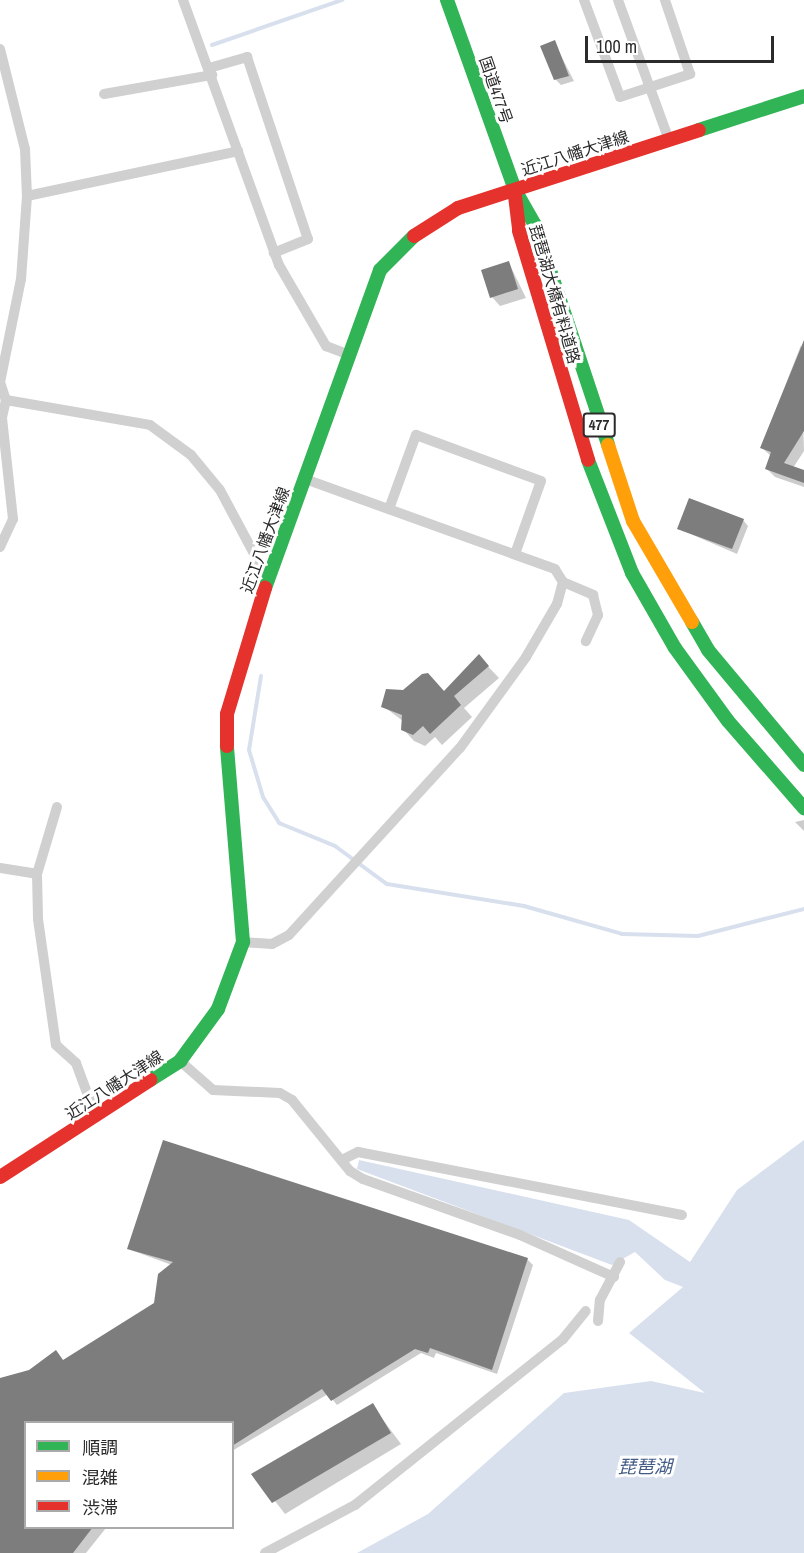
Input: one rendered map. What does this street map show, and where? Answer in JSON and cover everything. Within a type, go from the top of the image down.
[{"type":"main road","name":"国道477号","points":[[447,0],[514,190]]},
{"type":"main road","name":"近江八幡大津線","points":[[0,1177],[180,1061],[218,1009],[243,942],[240,863],[226,779],[227,714],[268,580],[347,354],[380,270],[399,246],[458,208],[804,96]]},
{"type":"main road","name":"琵琶湖大橋有料道路","points":[[514,190],[535,225],[633,521],[708,650],[804,765]]},
{"type":"main road","name":"琵琶湖大橋有料道路","points":[[514,190],[519,231],[545,326],[596,485],[632,573],[675,648],[728,721],[804,808]]},
{"type":"street","points":[[183,0],[211,72],[274,253],[326,346],[347,354]]},
{"type":"street","points":[[584,0],[620,97],[690,74],[665,0]]},
{"type":"street","points":[[618,0],[669,140]]},
{"type":"street","points":[[0,49],[25,149],[27,196],[21,279],[0,382],[6,400],[2,418],[13,519],[0,548]]},
{"type":"street","points":[[104,94],[211,72],[247,57],[308,239],[274,253]]},
{"type":"street","points":[[27,196],[238,151]]},
{"type":"street","points":[[6,400],[150,425],[191,455],[220,490],[268,580]]},
{"type":"street","points":[[389,509],[416,435],[541,481],[515,554]]},
{"type":"street","points":[[305,478],[555,569],[563,582],[593,596],[598,615],[586,641]]},
{"type":"street","points":[[243,942],[272,944],[289,934],[460,748],[526,657],[557,604],[563,582]]},
{"type":"street","points":[[57,807],[37,874],[56,1045],[76,1063],[96,1117]]},
{"type":"street","points":[[0,868],[37,874]]},
{"type":"street","points":[[180,1061],[213,1090],[280,1093],[292,1100],[363,1179],[520,1235],[614,1276]]},
{"type":"street","points":[[344,1158],[358,1152],[682,1215]]},
{"type":"street","points":[[598,1320],[600,1300],[620,1263]]},
{"type":"street","points":[[265,1553],[356,1504],[563,1339],[586,1311]]},
{"type":"water","name":"琵琶湖","points":[[804,1140],[804,1553],[357,1553],[428,1514],[564,1393],[651,1381],[705,1393],[629,1333],[683,1287],[665,1280],[635,1252],[612,1265],[357,1169],[359,1160],[629,1220],[690,1262],[737,1190]]},
{"type":"building","points":[[555,40],[569,76],[554,80],[540,46]]},
{"type":"building","points":[[509,261],[518,289],[490,298],[481,270]]},
{"type":"building","points":[[804,340],[804,431],[784,463],[804,470],[804,483],[765,469],[771,452],[760,448]]},
{"type":"building","points":[[689,498],[744,519],[732,549],[677,529]]},
{"type":"building","points":[[479,654],[489,666],[454,696],[461,705],[430,734],[423,726],[413,735],[401,730],[402,715],[381,707],[386,689],[403,690],[422,674],[428,673],[444,691]]},
{"type":"building","points":[[163,1140],[528,1258],[492,1370],[430,1348],[428,1353],[415,1349],[331,1401],[322,1389],[234,1445],[234,1421],[24,1421],[24,1529],[91,1529],[73,1553],[0,1553],[0,1378],[29,1370],[56,1350],[63,1360],[154,1303],[158,1274],[173,1262],[127,1249]]},
{"type":"building","points":[[373,1403],[391,1433],[272,1503],[251,1474]]},
{"type":"waterway","points":[[212,45],[342,0]]},
{"type":"waterway","points":[[261,676],[249,750],[263,797],[279,823],[335,846],[387,884],[524,906],[622,934],[698,936],[804,909]]},
{"type":"traffic: fast","points":[[447,0],[515,190],[535,225],[608,445]]},
{"type":"traffic: fast","points":[[699,130],[804,96]]},
{"type":"traffic: fast","points":[[265,588],[380,270],[414,236]]},
{"type":"traffic: fast","points":[[588,460],[632,573],[675,648],[728,721],[804,808]]},
{"type":"traffic: fast","points":[[692,622],[708,650],[804,765]]},
{"type":"traffic: fast","points":[[150,1080],[180,1061],[218,1009],[243,942],[227,746]]},
{"type":"traffic: slow","points":[[608,445],[633,521],[692,622]]},
{"type":"traffic: jam","points":[[414,236],[458,208],[699,130]]},
{"type":"traffic: jam","points":[[515,196],[519,231],[588,460]]},
{"type":"traffic: jam","points":[[227,746],[227,714],[265,588]]},
{"type":"traffic: jam","points":[[0,1177],[150,1080]]}]
